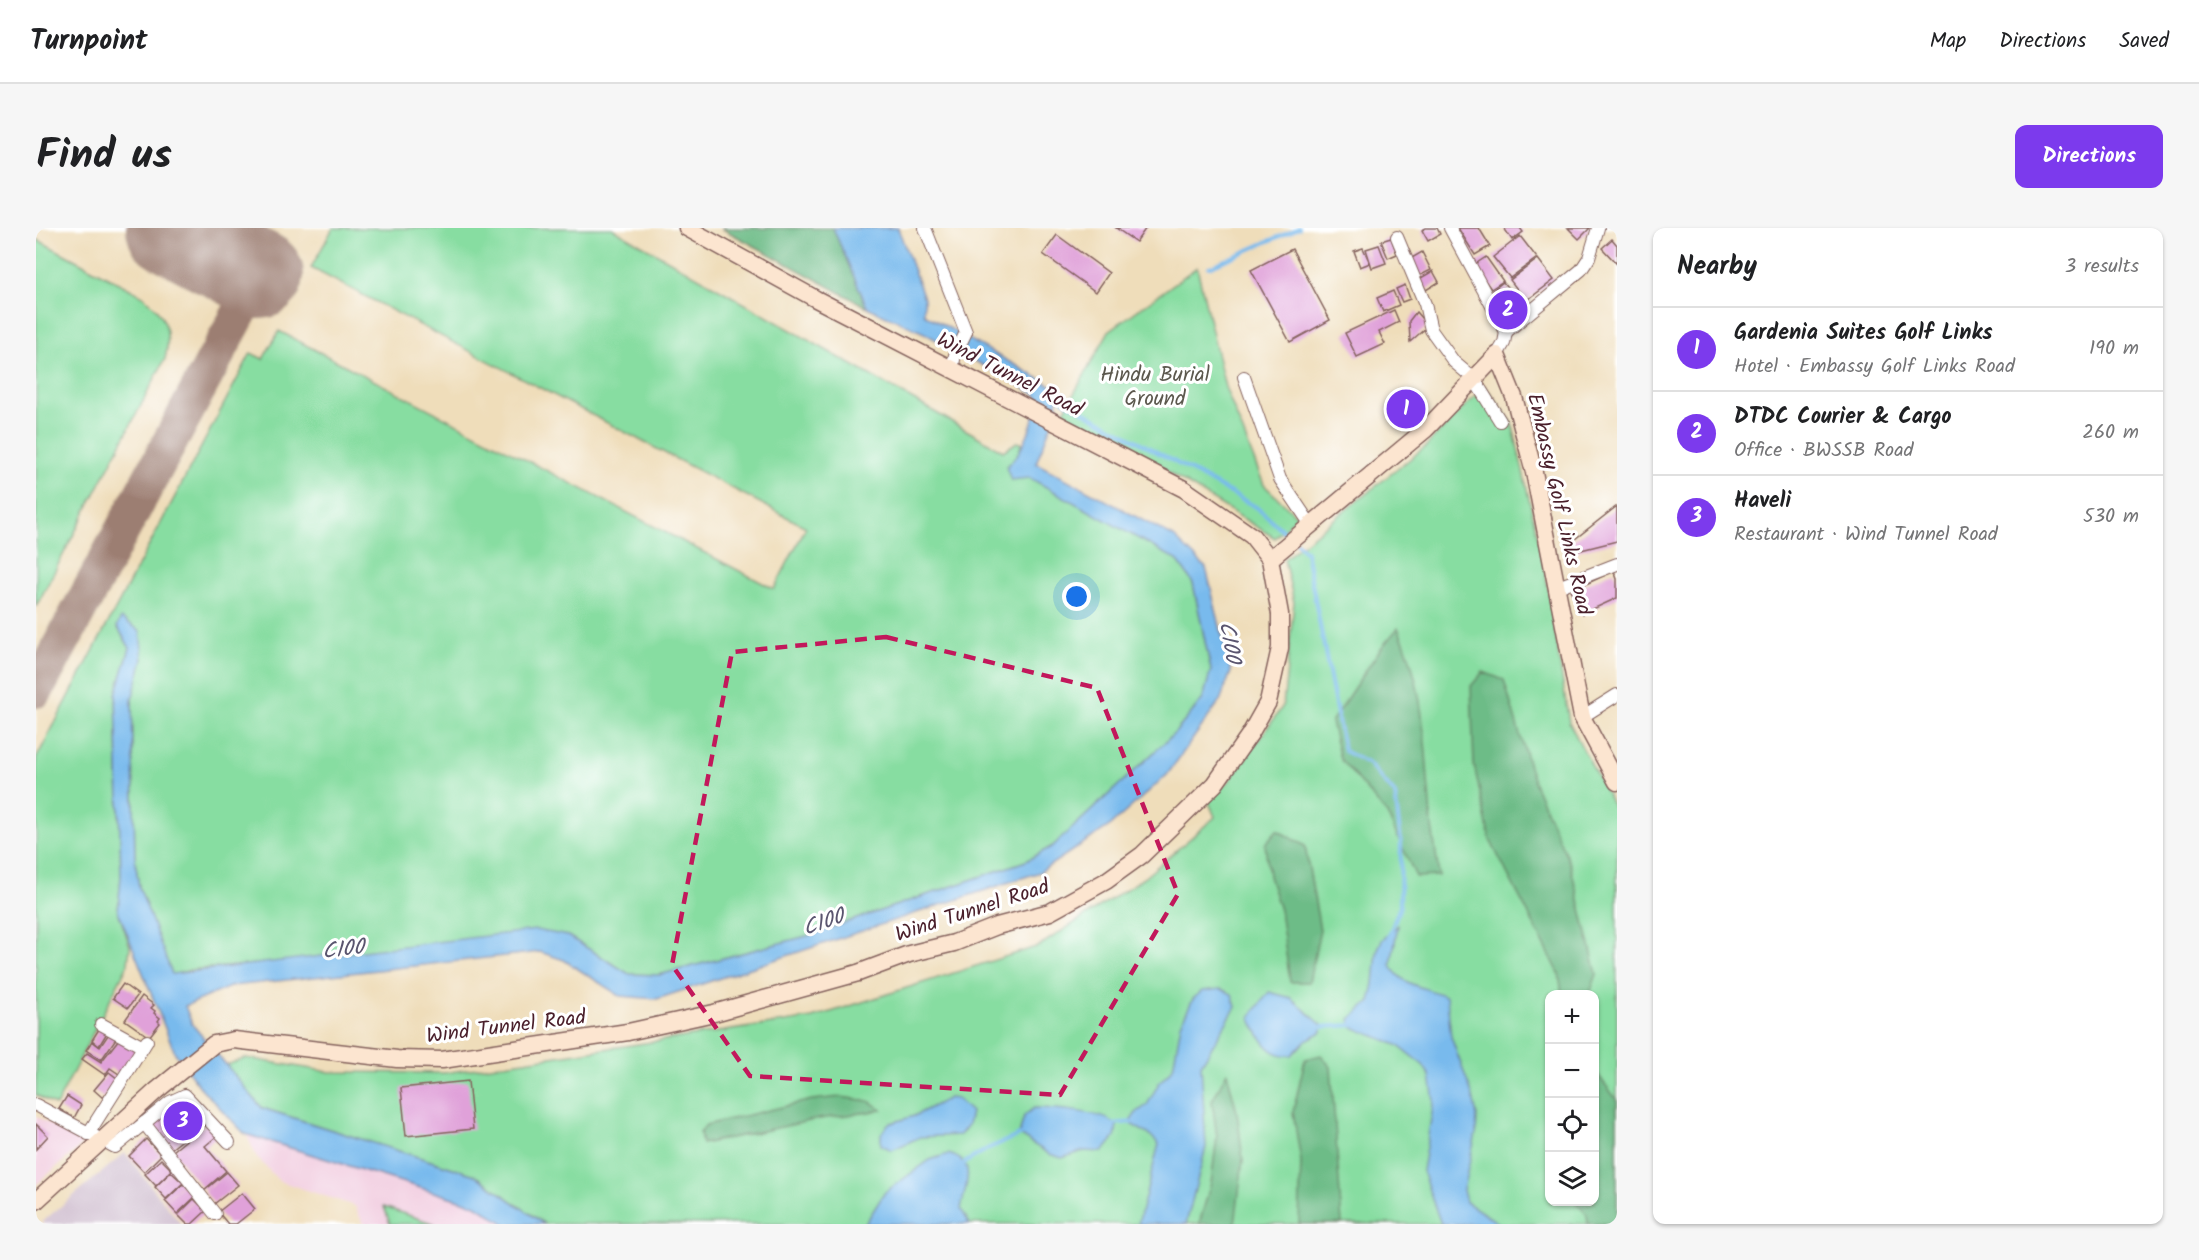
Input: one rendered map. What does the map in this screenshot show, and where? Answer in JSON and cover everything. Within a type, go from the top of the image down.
[{"type":"street","name":"Wind Tunnel Road","points":[[36,1201],[94,1137],[214,1044],[234,1040],[385,1058],[442,1060],[628,1032],[765,1000],[858,973],[909,954],[954,943],[997,926],[1050,912],[1106,880],[1143,855],[1215,784],[1250,734],[1268,702],[1280,648],[1280,614],[1270,559],[1252,536],[1184,489],[1029,409],[953,362],[687,228]]},
{"type":"street","points":[[925,228],[966,332],[953,362]]},
{"type":"street","points":[[1270,559],[1426,429],[1497,355],[1504,343],[1506,332],[1450,228]]},
{"type":"street","points":[[1506,332],[1581,270],[1589,258],[1598,228]]},
{"type":"street","points":[[1397,237],[1425,304],[1431,330],[1454,362],[1474,379],[1500,421]]},
{"type":"street","name":"Embassy Golf Links Road","points":[[1497,355],[1514,397],[1524,432],[1558,587],[1582,717],[1617,782]]},
{"type":"street","points":[[1244,377],[1299,534]]},
{"type":"street","points":[[1558,587],[1617,564]]},
{"type":"street","points":[[1582,717],[1617,695]]},
{"type":"street","points":[[94,1137],[145,1044],[101,1024]]},
{"type":"street","points":[[36,1105],[115,1147],[170,1102],[185,1095],[229,1142]]},
{"type":"street","points":[[144,1123],[215,1214]]},
{"type":"highlighted area","points":[[886,637],[1097,688],[1178,894],[1060,1095],[750,1076],[672,965],[732,652]]},
{"type":"shaded area","points":[[36,1116],[83,1144],[36,1185]]},
{"type":"shaded area","points":[[246,1134],[476,1205],[505,1224],[363,1224],[355,1206],[279,1181],[257,1157]]},
{"type":"shaded area","points":[[125,1153],[181,1224],[44,1224],[42,1222]]},
{"type":"green space","points":[[333,228],[612,228],[1003,451],[1017,442],[1022,443],[1016,459],[1030,477],[1177,560],[1193,583],[1211,670],[1203,699],[1175,733],[1053,846],[1026,861],[807,936],[659,975],[629,974],[568,936],[190,970],[172,975],[139,887],[135,859],[132,699],[143,659],[117,626],[130,648],[116,694],[121,876],[118,911],[130,946],[128,964],[56,1106],[36,1095],[36,759],[251,353],[263,359],[279,331],[774,589],[806,527],[311,268]]},
{"type":"green space","points":[[721,228],[833,228],[867,307]]},
{"type":"green space","points":[[36,239],[151,302],[165,324],[168,340],[165,359],[36,607]]},
{"type":"green space","name":"Hindu Burial Ground","points":[[1197,267],[1225,387],[1264,485],[1297,516],[1275,538],[1125,446],[1061,417],[1109,331]]},
{"type":"green space","points":[[1485,386],[1512,422],[1545,570],[1569,722],[1617,814],[1617,1224],[545,1224],[475,1175],[262,1108],[226,1065],[246,1058],[330,1072],[444,1073],[812,1018],[1039,946],[1145,877],[1215,817],[1208,800],[1229,781],[1283,706],[1294,602],[1284,559],[1425,447]]},
{"type":"green space","points":[[1398,628],[1414,673],[1423,721],[1431,817],[1439,876],[1416,877],[1387,814],[1340,759],[1331,722],[1381,648]]},
{"type":"green space","points":[[1483,672],[1504,680],[1534,783],[1570,864],[1597,974],[1591,990],[1561,990],[1559,973],[1490,840],[1474,765],[1471,686]]},
{"type":"green space","points":[[1277,830],[1305,846],[1320,930],[1309,982],[1290,982],[1280,910],[1269,876],[1265,844]]},
{"type":"green space","points":[[1321,1055],[1331,1067],[1342,1224],[1299,1224],[1301,1161],[1293,1112],[1305,1059]]},
{"type":"green space","points":[[1227,1072],[1237,1112],[1243,1160],[1235,1224],[1199,1224],[1211,1183],[1217,1137],[1212,1101]]},
{"type":"green space","points":[[1599,1076],[1617,1100],[1617,1224],[1588,1224],[1587,1215],[1579,1206],[1599,1206]]},
{"type":"green space","points":[[841,1097],[869,1101],[882,1110],[819,1119],[702,1144],[700,1133],[706,1125],[812,1100]]},
{"type":"green space","points":[[384,1207],[435,1224],[390,1224]]},
{"type":"water","points":[[833,228],[898,228],[924,298],[924,314],[1056,388],[1058,408],[1036,463],[1174,537],[1206,568],[1231,672],[1220,701],[1167,775],[1111,825],[1040,872],[657,999],[620,996],[564,960],[540,952],[232,986],[185,1006],[192,1024],[262,1108],[475,1175],[544,1224],[505,1224],[476,1205],[245,1134],[200,1087],[175,1053],[118,911],[121,876],[116,694],[130,648],[117,626],[121,618],[140,631],[143,659],[132,699],[135,859],[139,887],[172,974],[536,930],[568,936],[629,974],[659,975],[807,936],[1026,861],[1053,846],[1175,733],[1203,699],[1211,670],[1193,583],[1177,560],[1030,478],[1011,480],[1006,467],[1018,453],[1028,434],[1037,395],[924,333],[867,307]]},
{"type":"water","points":[[1398,925],[1391,964],[1395,972],[1407,982],[1447,997],[1451,1037],[1473,1097],[1477,1116],[1476,1134],[1463,1190],[1466,1202],[1500,1224],[1441,1224],[1422,1171],[1434,1101],[1430,1076],[1423,1065],[1397,1045],[1352,1027],[1350,1019],[1370,1002],[1377,951],[1382,940]]},
{"type":"water","points":[[1221,989],[1232,994],[1236,1007],[1201,1065],[1206,1147],[1186,1224],[1138,1224],[1159,1144],[1150,1135],[1129,1123],[1136,1113],[1147,1105],[1159,1083],[1173,1068],[1181,1024],[1193,999],[1202,991]]},
{"type":"water","points":[[1269,992],[1291,998],[1322,1025],[1322,1032],[1306,1040],[1292,1055],[1277,1053],[1271,1049],[1261,1038],[1250,1017]]},
{"type":"water","points":[[949,1098],[957,1099],[971,1112],[968,1125],[960,1135],[920,1137],[892,1150],[881,1145],[881,1134],[888,1124],[914,1116]]},
{"type":"water","points":[[1034,1108],[1065,1110],[1102,1117],[1117,1125],[1115,1137],[1103,1152],[1084,1151],[1062,1158],[1049,1154],[1019,1135],[1024,1116]]},
{"type":"water","points":[[948,1154],[958,1158],[967,1169],[967,1183],[961,1209],[970,1224],[865,1224],[885,1192],[930,1160]]},
{"type":"building","points":[[1116,228],[1146,228],[1136,242]]},
{"type":"building","points":[[1437,228],[1440,234],[1428,241],[1422,230]]},
{"type":"building","points":[[1458,228],[1479,228],[1490,246],[1475,255]]},
{"type":"building","points":[[1504,228],[1520,228],[1523,232],[1512,240]]},
{"type":"building","points":[[1568,228],[1590,228],[1579,239]]},
{"type":"building","points":[[1057,235],[1109,273],[1096,292],[1043,254]]},
{"type":"building","points":[[1520,236],[1537,258],[1510,278],[1493,257]]},
{"type":"building","points":[[1391,238],[1397,254],[1388,258],[1381,241]]},
{"type":"building","points":[[1612,239],[1617,245],[1617,264],[1602,248]]},
{"type":"building","points":[[1379,245],[1386,263],[1372,268],[1366,249]]},
{"type":"building","points":[[1363,248],[1370,263],[1360,267],[1354,251]]},
{"type":"building","points":[[1292,249],[1330,320],[1290,342],[1251,270]]},
{"type":"building","points":[[1422,252],[1431,270],[1419,276],[1410,259]]},
{"type":"building","points":[[1486,257],[1503,281],[1491,289],[1474,265]]},
{"type":"building","points":[[1538,259],[1554,280],[1526,301],[1510,280]]},
{"type":"building","points":[[1433,271],[1439,282],[1426,290],[1419,279]]},
{"type":"building","points":[[1503,282],[1520,304],[1510,312],[1493,290]]},
{"type":"building","points":[[1405,285],[1410,299],[1402,302],[1396,289]]},
{"type":"building","points":[[1393,291],[1399,305],[1383,312],[1377,298]]},
{"type":"building","points":[[1394,310],[1399,322],[1379,332],[1385,344],[1357,357],[1345,333]]},
{"type":"building","points":[[1416,312],[1428,326],[1410,342],[1409,321]]},
{"type":"building","points":[[1617,506],[1617,541],[1573,552],[1570,543]]},
{"type":"building","points":[[1614,571],[1617,579],[1617,598],[1582,614],[1571,591]]},
{"type":"building","points":[[123,984],[138,995],[128,1008],[113,998]]},
{"type":"building","points":[[142,996],[154,1005],[151,1008],[160,1018],[158,1021],[160,1023],[149,1037],[125,1020]]},
{"type":"building","points":[[99,1029],[108,1031],[99,1046],[92,1040]]},
{"type":"building","points":[[110,1032],[117,1037],[101,1060],[86,1050],[92,1041],[100,1047]]},
{"type":"building","points":[[119,1039],[138,1048],[119,1074],[110,1068],[105,1075],[82,1059],[87,1053],[101,1062]]},
{"type":"building","points":[[109,1072],[118,1079],[103,1098],[94,1090]]},
{"type":"building","points":[[468,1081],[473,1129],[406,1136],[401,1088]]},
{"type":"building","points":[[67,1096],[81,1105],[74,1118],[59,1109]]},
{"type":"building","points":[[180,1104],[198,1127],[186,1137],[167,1115]]},
{"type":"building","points":[[165,1114],[185,1138],[171,1149],[151,1125]]},
{"type":"building","points":[[207,1123],[217,1136],[205,1146],[226,1171],[204,1190],[173,1151]]},
{"type":"building","points":[[36,1124],[48,1136],[36,1149]]},
{"type":"building","points":[[146,1139],[161,1155],[144,1172],[129,1156]]},
{"type":"building","points":[[161,1159],[172,1170],[156,1186],[145,1174]]},
{"type":"building","points":[[171,1172],[183,1183],[166,1199],[155,1187]]},
{"type":"building","points":[[227,1172],[238,1185],[214,1204],[204,1191]]},
{"type":"building","points":[[183,1184],[195,1197],[177,1214],[165,1201]]},
{"type":"building","points":[[242,1193],[255,1209],[236,1224],[228,1224],[218,1212]]},
{"type":"building","points":[[194,1199],[206,1211],[192,1224],[187,1224],[178,1215]]},
{"type":"waterway","points":[[1209,267],[1299,228]]},
{"type":"waterway","points":[[1054,395],[1256,507],[1289,536]]},
{"type":"waterway","points":[[1297,543],[1306,552],[1344,751],[1369,764],[1395,794],[1401,842],[1400,906],[1389,936]]},
{"type":"waterway","points":[[1318,1027],[1356,1025]]},
{"type":"waterway","points":[[1111,1124],[1134,1122]]},
{"type":"waterway","points":[[961,1165],[989,1148],[1022,1134]]},
{"type":"taxiway","points":[[36,690],[260,275]]},
{"type":"runway","points":[[170,228],[260,275]]},
{"type":"place","name":"DTDC Courier & Cargo","points":[[1508,310]]},
{"type":"place","name":"Gardenia Suites Golf Links","points":[[1406,409]]},
{"type":"place","name":"Haveli","points":[[183,1121]]},
{"type":"water label","name":"C100","points":[[1231,642]]},
{"type":"water label","name":"C100","points":[[823,921]]},
{"type":"water label","name":"C100","points":[[343,948]]}]
